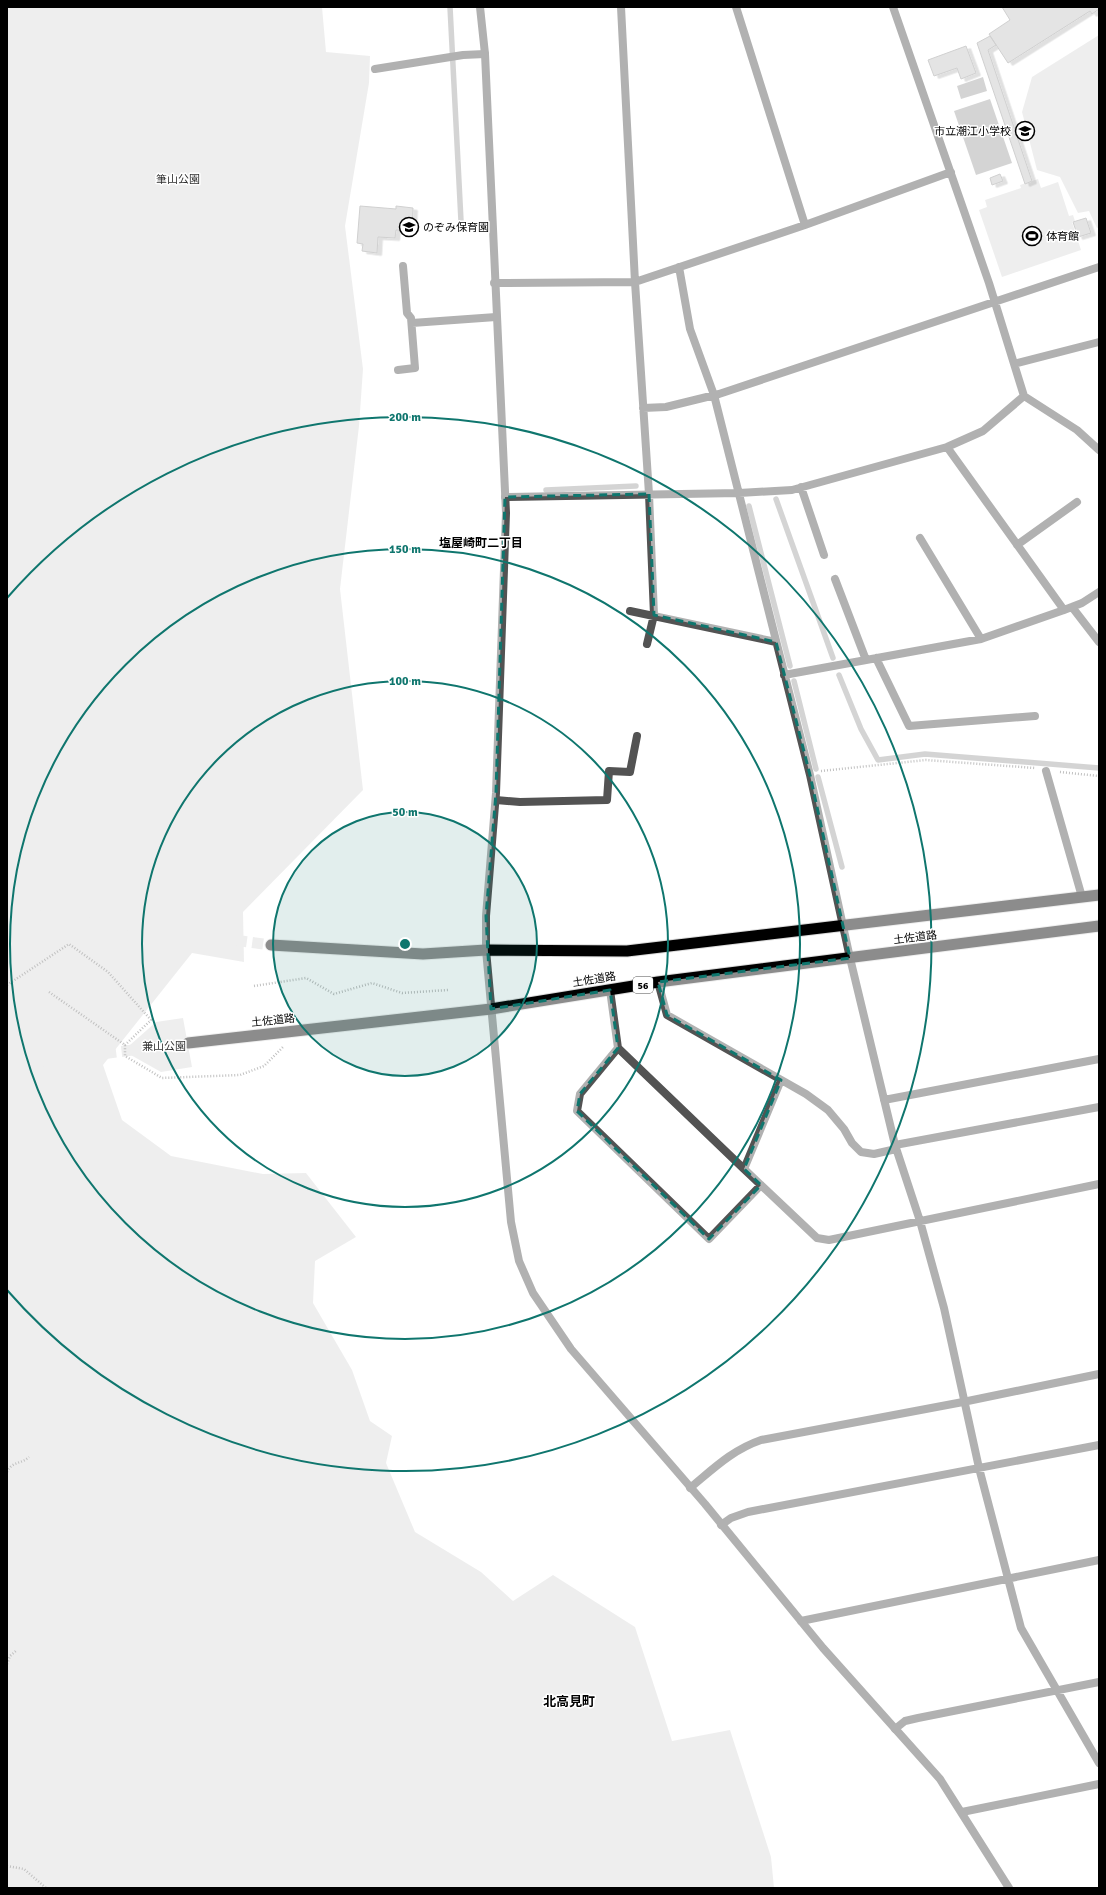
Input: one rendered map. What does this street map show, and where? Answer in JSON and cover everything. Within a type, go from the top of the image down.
[{"type":"highway","name":"土佐道路","points":[[271,945],[422,954],[486,950],[627,950],[844,926],[1099,895]]},
{"type":"highway","name":"土佐道路","points":[[188,1043],[491,1009],[658,982],[1099,926]]},
{"type":"street","points":[[480,7],[485,54],[494,283],[505,497],[496,800],[486,916],[486,950],[511,1222],[519,1261],[533,1293],[571,1349],[801,1621],[940,1779],[1009,1888]]},
{"type":"street","points":[[621,7],[635,282],[649,494],[654,615],[647,644]]},
{"type":"street","points":[[736,7],[805,225]]},
{"type":"street","points":[[893,7],[951,172],[995,303],[1024,396],[1077,430],[1099,450]]},
{"type":"street","points":[[375,69],[463,55],[485,54]]},
{"type":"street","points":[[494,283],[635,282],[805,225],[951,172]]},
{"type":"street","points":[[398,370],[414,368],[412,318],[406,314],[403,266]]},
{"type":"street","points":[[678,267],[690,330],[714,395],[810,775],[850,958],[895,1147],[920,1221],[944,1308],[963,1402],[1021,1628],[1099,1763]]},
{"type":"street","points":[[643,408],[666,407],[714,395],[995,303],[1099,267]]},
{"type":"street","points":[[412,323],[496,317]]},
{"type":"street","points":[[1014,364],[1099,342]]},
{"type":"street","points":[[505,497],[739,493],[792,490],[947,447],[983,431],[1024,396]]},
{"type":"street","points":[[947,447],[1064,610]]},
{"type":"street","points":[[801,487],[824,555]]},
{"type":"street","points":[[1017,545],[1077,502]]},
{"type":"street","points":[[920,538],[981,639]]},
{"type":"street","points":[[835,579],[866,660]]},
{"type":"street","points":[[784,675],[981,639],[1072,607],[1099,592]]},
{"type":"street","points":[[1072,607],[1099,642]]},
{"type":"street","points":[[630,611],[776,642]]},
{"type":"street","points":[[876,658],[909,726],[1035,716]]},
{"type":"street","points":[[496,800],[520,802],[607,800],[609,771],[630,772],[637,736]]},
{"type":"street","points":[[1046,771],[1082,897]]},
{"type":"street","points":[[658,982],[667,1015],[806,1094],[828,1110],[844,1129],[852,1143],[861,1152],[874,1154],[895,1147],[1099,1107]]},
{"type":"street","points":[[610,990],[618,1048],[817,1238],[829,1240],[1099,1184]]},
{"type":"street","points":[[618,1048],[580,1094],[577,1112],[709,1239],[761,1185]]},
{"type":"street","points":[[884,1100],[1099,1059]]},
{"type":"street","points":[[744,1169],[781,1080]]},
{"type":"street","points":[[690,1488],[722,1461],[744,1446],[755,1442],[1099,1374]]},
{"type":"street","points":[[721,1525],[731,1518],[748,1512],[1099,1445]]},
{"type":"street","points":[[801,1621],[1099,1560]]},
{"type":"street","points":[[895,1729],[905,1721],[918,1718],[1099,1682]]},
{"type":"street","points":[[962,1812],[1099,1784]]},
{"type":"path","points":[[810,775],[823,771],[926,760],[1040,768],[1046,771],[1099,776]]},
{"type":"path","points":[[7,985],[69,944],[108,972],[151,1020],[125,1045],[125,1056],[162,1078],[240,1076],[264,1066],[286,1043]]},
{"type":"path","points":[[254,986],[306,978],[334,994],[372,983],[402,993],[448,990]]},
{"type":"path","points":[[49,992],[125,1045]]},
{"type":"path","points":[[7,1472],[12,1465],[24,1462],[29,1457]]},
{"type":"path","points":[[7,1664],[10,1656],[17,1650]]},
{"type":"path","points":[[7,1866],[24,1869],[46,1888]]},
{"type":"highlighted area","points":[[649,494],[654,615],[776,642],[810,775],[850,958],[658,982],[667,1015],[781,1080],[744,1169],[761,1185],[709,1239],[577,1111],[580,1094],[618,1048],[610,990],[491,1009],[486,916],[496,793],[505,497]]},
{"type":"green space","name":"筆山公園","points":[[7,7],[322,7],[326,52],[370,56],[369,83],[345,226],[363,369],[359,426],[340,589],[363,790],[243,912],[244,962],[192,953],[103,1065],[122,1120],[171,1156],[263,1174],[306,1173],[356,1237],[315,1261],[313,1303],[352,1370],[370,1421],[392,1436],[386,1463],[415,1532],[481,1572],[513,1601],[553,1575],[635,1627],[672,1741],[730,1730],[771,1857],[774,1888],[7,1888]]},
{"type":"green space","points":[[1099,35],[1099,227],[1097,228],[1089,211],[1078,213],[1060,177],[1037,170],[1022,112],[1032,77]]},
{"type":"green space","name":"体育館","points":[[1038,179],[1041,188],[1058,182],[1069,216],[1073,215],[1075,221],[1072,222],[1081,250],[1002,277],[979,210],[987,207],[985,200],[1021,188],[1020,185]]},
{"type":"green space","name":"兼山公園","points":[[183,1018],[192,1067],[161,1072],[129,1054],[130,1045],[156,1022]]},
{"type":"shaded area","points":[[983,77],[987,91],[961,99],[957,86]]},
{"type":"shaded area","points":[[990,99],[1012,163],[976,175],[954,111]]},
{"type":"building","points":[[1002,7],[1099,7],[1099,9],[1092,14],[1090,11],[1008,63],[989,34],[1010,20]]},
{"type":"building","points":[[990,36],[996,45],[988,50],[1032,181],[1025,184],[977,43]]},
{"type":"building","points":[[966,46],[976,73],[961,79],[957,68],[934,76],[928,60]]},
{"type":"building","points":[[1000,174],[1003,181],[992,185],[990,178]]},
{"type":"building","points":[[360,206],[396,209],[396,206],[413,208],[412,231],[396,230],[395,238],[378,237],[377,253],[362,251],[363,244],[357,243]]},
{"type":"building","points":[[1086,218],[1091,233],[1078,237],[1073,222]]},
{"type":"waterway","points":[[450,7],[461,221]]},
{"type":"waterway","points":[[546,490],[636,486]]},
{"type":"waterway","points":[[776,499],[833,658]]},
{"type":"waterway","points":[[749,506],[790,666]]},
{"type":"waterway","points":[[839,675],[861,729],[878,760],[925,754],[1099,768]]},
{"type":"waterway","points":[[794,681],[816,769]]},
{"type":"waterway","points":[[818,777],[842,867]]},
{"type":"tunnel","points":[[7,909],[271,945]]},
{"type":"tunnel","points":[[7,1066],[188,1043]]},
{"type":"place","name":"市立潮江小学校","points":[[1025,131]]},
{"type":"place","name":"のぞみ保育園","points":[[409,227]]},
{"type":"place","name":"体育館","points":[[1032,236]]},
{"type":"district","name":"塩屋崎町二丁目","points":[[481,543]]},
{"type":"district","name":"北高見町","points":[[569,1701]]}]
